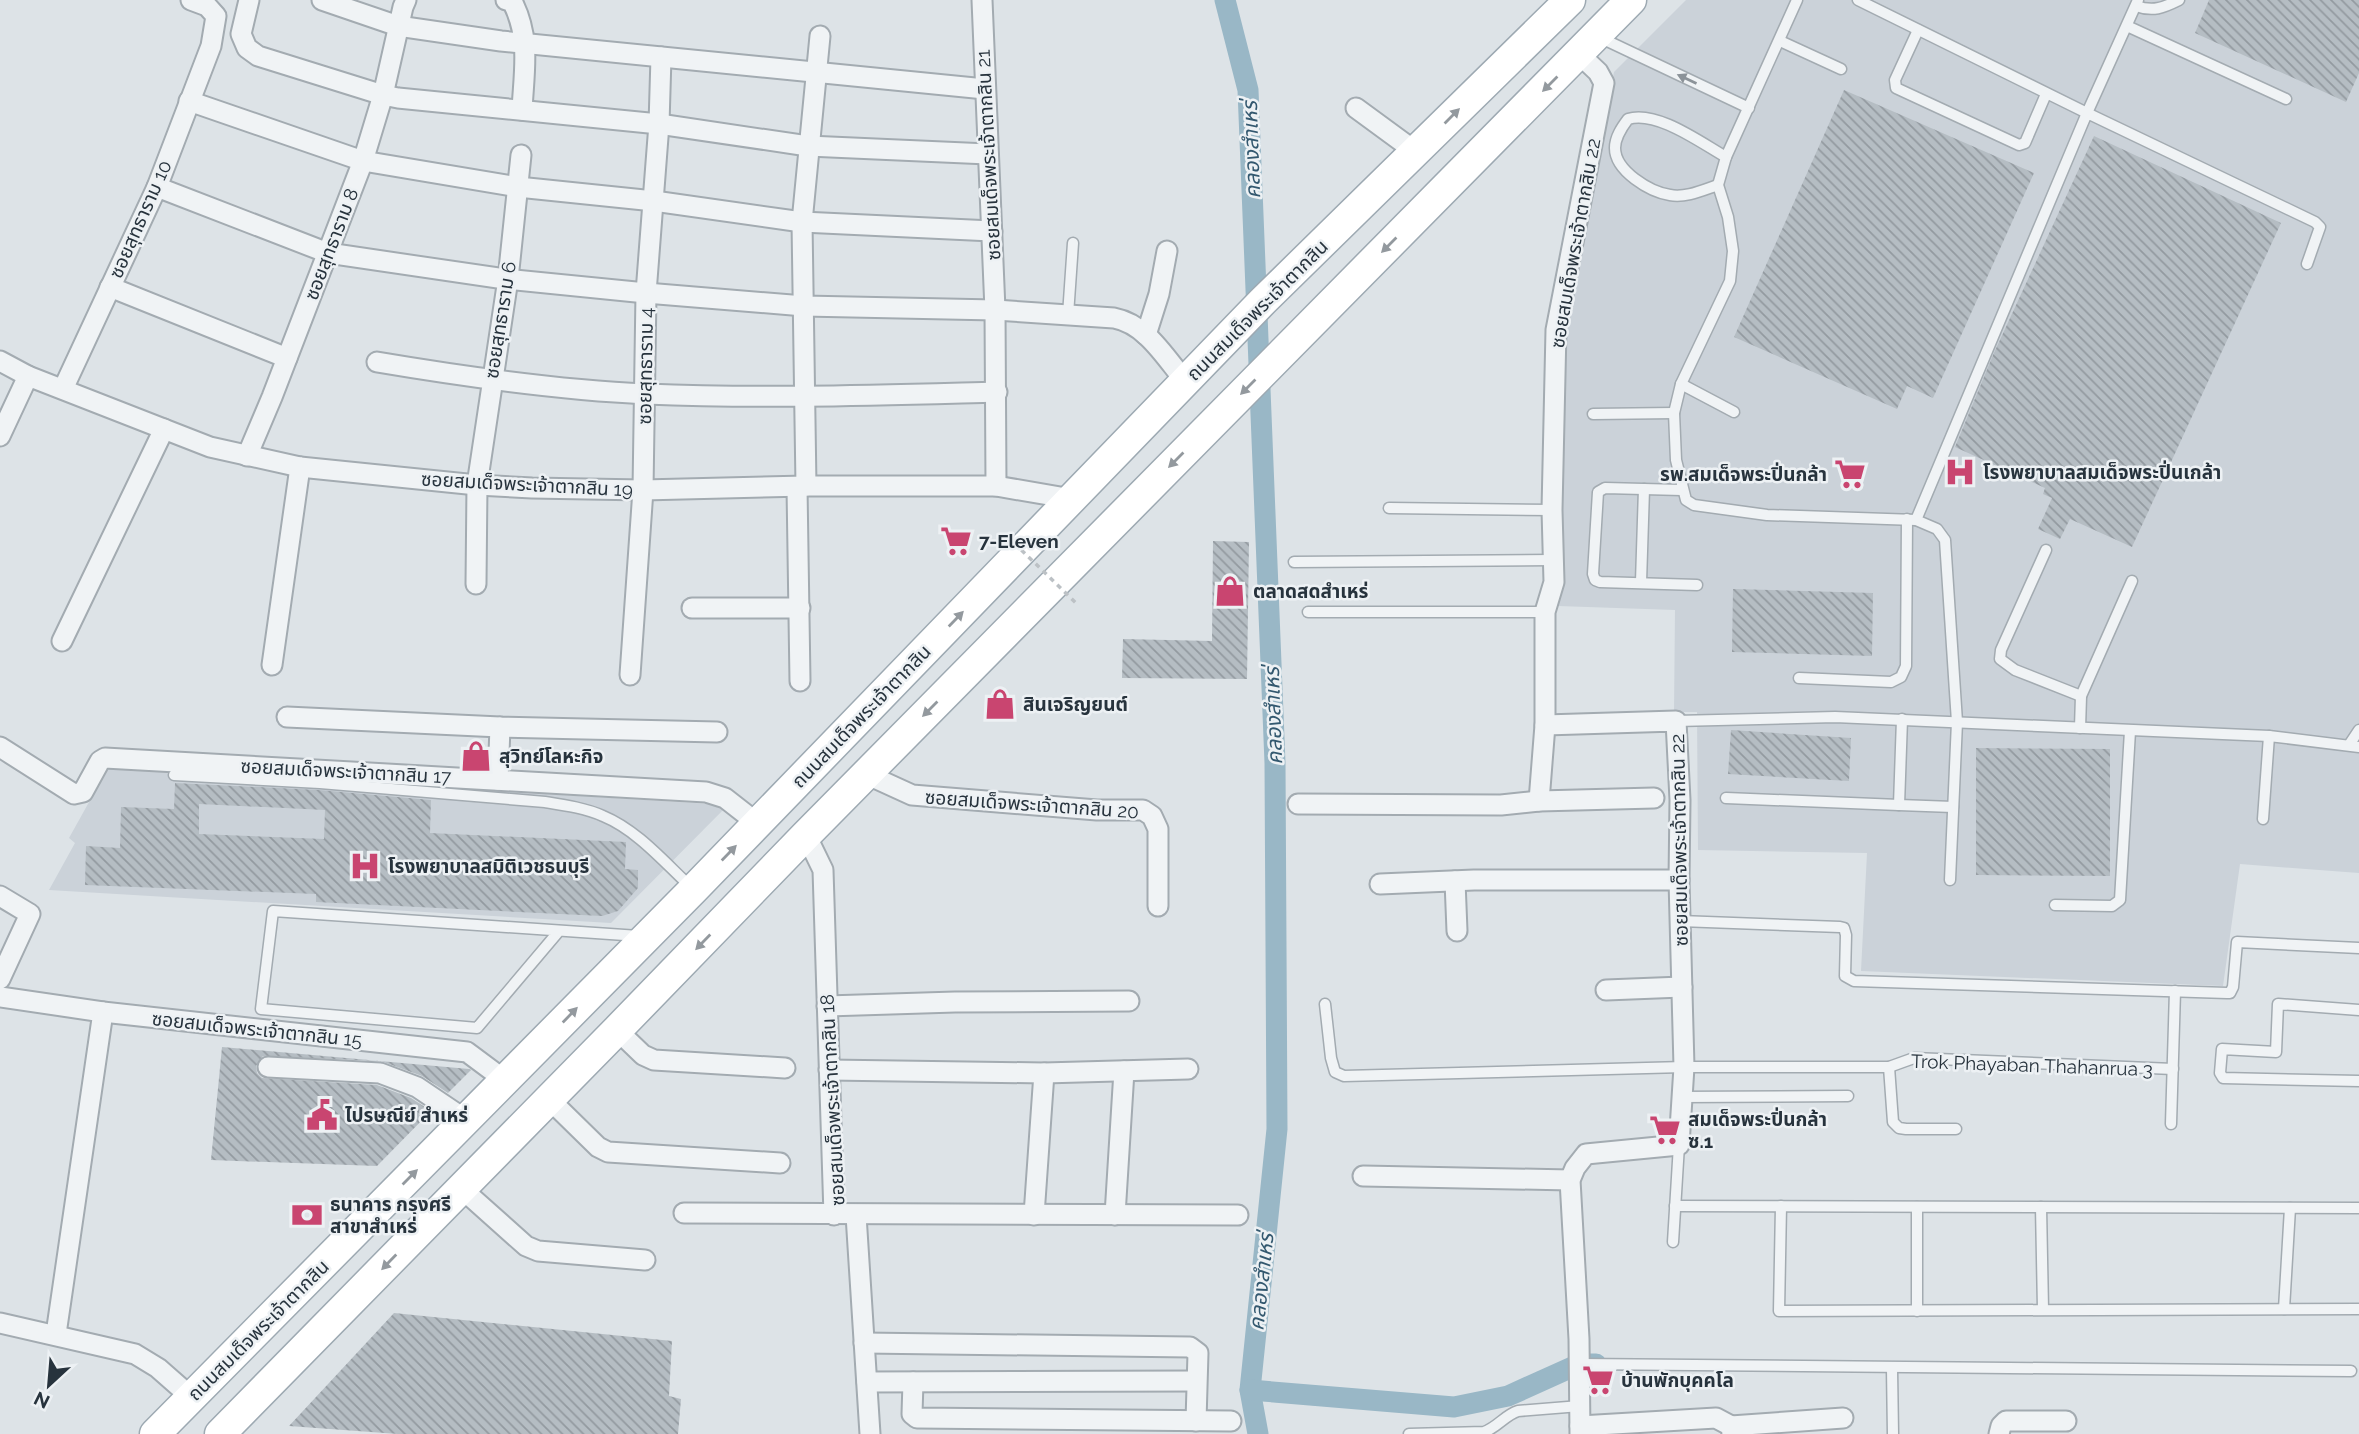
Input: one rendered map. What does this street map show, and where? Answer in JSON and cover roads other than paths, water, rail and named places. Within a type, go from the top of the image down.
[{"type":"main road","name":"ถนนสมเด็จพระเจ้าตากสิน","points":[[155,1434],[694,890],[1263,301],[1570,0]]},
{"type":"main road","points":[[220,1434],[806,835],[1631,0]]},
{"type":"main road","points":[[530,1056],[556,1092]]},
{"type":"main road","points":[[471,1115],[509,1140]]},
{"type":"street","name":"ซอยสุทธาราม 10","points":[[63,389],[157,187],[211,46],[216,16],[207,6],[191,0]]},
{"type":"street","points":[[249,0],[240,34],[247,48],[258,56],[383,95],[659,124],[808,146],[988,154]]},
{"type":"street","points":[[322,0],[398,26],[661,57],[985,89]]},
{"type":"street","name":"ซอยสุทธาราม 8","points":[[247,456],[363,161],[383,95],[406,0]]},
{"type":"street","points":[[506,0],[512,0],[522,20],[526,42],[522,110]]},
{"type":"street","name":"ซอยสมเด็จพระเจ้าตากสิน 21","points":[[982,0],[995,310],[996,486]]},
{"type":"street","points":[[800,681],[805,396],[802,222],[820,36]]},
{"type":"street","name":"ซอยสมเด็จพระเจ้าตากสิน 22","points":[[1588,45],[1604,83],[1556,330],[1552,510],[1554,582],[1545,612],[1545,725],[1676,721],[1680,800],[1679,880],[1684,1067],[1679,1145]]},
{"type":"street","name":"ซอยสุทธาราม 4","points":[[630,675],[643,490],[646,293],[659,124],[661,57]]},
{"type":"street","points":[[189,101],[363,161],[518,187],[654,201],[802,222],[992,231]]},
{"type":"street","points":[[1356,108],[1416,152]]},
{"type":"street","name":"ซอยสุทธาราม 6","points":[[476,584],[477,485],[508,279],[521,155]]},
{"type":"street","points":[[157,187],[328,253],[508,279],[804,306],[995,310],[1128,321],[1146,335],[1185,381]]},
{"type":"street","points":[[1146,335],[1159,294],[1167,251]]},
{"type":"street","points":[[110,287],[287,358]]},
{"type":"street","name":"ซอยสมเด็จพระเจ้าตากสิน 19","points":[[0,361],[28,376],[210,447],[300,467],[477,485],[643,490],[996,486],[1072,499]]},
{"type":"street","points":[[377,362],[491,381],[645,394],[805,396],[997,392]]},
{"type":"street","points":[[0,436],[28,376]]},
{"type":"street","points":[[62,641],[164,429]]},
{"type":"street","points":[[272,665],[300,467]]},
{"type":"street","points":[[692,608],[800,608]]},
{"type":"street","points":[[287,717],[500,727],[717,732]]},
{"type":"street","points":[[1539,801],[1545,725]]},
{"type":"street","points":[[498,780],[500,727]]},
{"type":"street","name":"ซอยสมเด็จพระเจ้าตากสิน 17","points":[[0,747],[74,794],[83,792],[100,761],[105,758],[706,792],[725,798],[757,823]]},
{"type":"street","name":"ซอยสมเด็จพระเจ้าตากสิน 20","points":[[866,775],[912,795],[1083,809],[1143,810],[1152,816],[1158,829],[1158,906]]},
{"type":"street","points":[[1298,804],[1501,805],[1539,801],[1654,798]]},
{"type":"street","name":"ซอยสมเด็จพระเจ้าตากสิน 18","points":[[806,835],[823,870],[834,1214],[856,1215],[870,1434]]},
{"type":"street","points":[[1380,884],[1679,880]]},
{"type":"street","points":[[1455,881],[1457,932]]},
{"type":"street","points":[[0,896],[30,914],[0,979]]},
{"type":"street","points":[[1606,990],[1682,987]]},
{"type":"street","name":"ซอยสมเด็จพระเจ้าตากสิน 15","points":[[0,997],[103,1013],[467,1052],[506,1080]]},
{"type":"street","points":[[827,1006],[1129,1001]]},
{"type":"street","points":[[56,1334],[103,1013]]},
{"type":"street","points":[[617,1030],[643,1055],[654,1060],[785,1068]]},
{"type":"street","points":[[268,1067],[380,1073],[417,1087],[471,1115]]},
{"type":"street","points":[[829,1070],[1044,1073],[1188,1069]]},
{"type":"street","points":[[1115,1215],[1124,1071]]},
{"type":"street","points":[[1034,1215],[1044,1073]]},
{"type":"street","points":[[556,1092],[598,1147],[608,1152],[780,1163]]},
{"type":"street","points":[[1679,1145],[1586,1154],[1570,1180],[1580,1422],[1716,1418],[1731,1430],[1843,1418]]},
{"type":"street","points":[[1363,1176],[1570,1180]]},
{"type":"street","points":[[461,1188],[526,1246],[538,1251],[645,1260]]},
{"type":"street","points":[[684,1213],[834,1214]]},
{"type":"street","points":[[856,1215],[1238,1215]]},
{"type":"street","points":[[0,1323],[135,1354],[158,1368],[191,1397]]},
{"type":"street","points":[[864,1343],[1189,1347],[1198,1353],[1195,1421]]},
{"type":"street","points":[[867,1382],[1195,1381]]},
{"type":"street","points":[[913,1382],[912,1414],[917,1418],[1231,1421]]},
{"type":"street","points":[[1999,1434],[2001,1426],[2006,1422],[2066,1421]]},
{"type":"lane","points":[[1797,0],[1726,157],[1718,185],[1728,217],[1733,251],[1730,281],[1681,384],[1674,413],[1676,460],[1686,500],[1710,509],[1767,515],[1912,520],[1937,528],[1945,540],[1957,722],[1950,880]]},
{"type":"lane","points":[[1858,0],[2046,94],[2315,222],[2320,227],[2319,234],[2307,264]]},
{"type":"lane","points":[[1799,678],[1891,682],[1901,677],[1906,666],[1912,520],[2137,3],[2148,10],[2162,9],[2179,0]]},
{"type":"lane","points":[[2127,26],[2286,99]]},
{"type":"lane","points":[[1918,30],[1895,80],[1896,88],[2020,145],[2025,143],[2046,94]]},
{"type":"lane","points":[[1780,41],[1841,69]]},
{"type":"lane","points":[[1588,45],[1749,108]]},
{"type":"lane","points":[[1718,185],[1683,195],[1656,191],[1622,166],[1614,149],[1616,141],[1628,118],[1637,116],[1665,124],[1726,157]]},
{"type":"lane","points":[[1068,315],[1073,243]]},
{"type":"lane","points":[[1681,384],[1734,412]]},
{"type":"lane","points":[[1593,414],[1674,413]]},
{"type":"lane","points":[[1682,490],[1605,488],[1598,492],[1592,574],[1595,580],[1600,582],[1697,585]]},
{"type":"lane","points":[[1641,582],[1644,489]]},
{"type":"lane","points":[[1389,508],[1552,510]]},
{"type":"lane","points":[[2046,550],[2001,650],[2000,659],[2015,670],[2081,696]]},
{"type":"lane","points":[[1294,562],[1553,560]]},
{"type":"lane","points":[[2080,728],[2081,696],[2132,581]]},
{"type":"lane","points":[[1308,612],[1545,612]]},
{"type":"lane","points":[[1676,721],[1835,717],[1902,719],[2269,736],[2354,746],[2359,730]]},
{"type":"lane","points":[[1899,805],[1902,719]]},
{"type":"lane","points":[[2055,905],[2112,906],[2120,900],[2130,731]]},
{"type":"lane","points":[[2263,819],[2269,736]]},
{"type":"lane","points":[[174,775],[320,783],[545,802],[576,808],[603,816],[634,834],[694,890]]},
{"type":"lane","points":[[1726,798],[1953,807]]},
{"type":"lane","points":[[559,931],[477,1028],[261,1009],[273,911],[647,937]]},
{"type":"lane","points":[[1680,921],[1840,927],[1846,935],[1844,970],[1846,976],[1854,981],[2230,993],[2237,942],[2359,947]]},
{"type":"lane","points":[[2171,1124],[2175,991]]},
{"type":"lane","name":"Trok Phayaban Thahanrua 3","points":[[1325,1004],[1331,1058],[1335,1072],[1344,1076],[1684,1067],[1889,1067],[1914,1058],[2173,1069]]},
{"type":"lane","points":[[2359,1010],[2278,1004],[2276,1052],[2222,1049],[2220,1073],[2223,1078],[2359,1081]]},
{"type":"lane","points":[[1889,1067],[1893,1122],[1899,1128],[1956,1129]]},
{"type":"lane","points":[[1681,1097],[1849,1096]]},
{"type":"lane","points":[[1673,1242],[1679,1145]]},
{"type":"lane","points":[[1675,1206],[2359,1208]]},
{"type":"lane","points":[[1781,1206],[1779,1311],[2359,1309]]},
{"type":"lane","points":[[1917,1207],[1917,1311]]},
{"type":"lane","points":[[2042,1207],[2043,1310]]},
{"type":"lane","points":[[2284,1309],[2290,1208]]},
{"type":"lane","points":[[1579,1364],[2351,1371]]},
{"type":"lane","points":[[1892,1368],[1893,1434]]},
{"type":"lane","points":[[1409,1434],[1484,1432],[1492,1429],[1509,1414],[1518,1411],[1580,1422]]},
{"type":"waterway","name":"คลองสำเหร่","points":[[1225,0],[1248,90],[1275,763],[1277,1129],[1250,1390],[1258,1434]]},
{"type":"waterway","points":[[1250,1390],[1454,1407],[1508,1396],[1579,1364],[1596,1364]]},
{"type":"place","name":"โรงพยาบาลสมเด็จพระปิ่นเกล้า","points":[[1960,472]]},
{"type":"place","name":"รพ.สมเด็จพระปิ่นกล้า","points":[[1850,474]]},
{"type":"place","name":"7-Eleven","points":[[956,541]]},
{"type":"place","name":"ตลาดสดสำเหร่","points":[[1230,591]]},
{"type":"place","name":"สินเจริญยนต์","points":[[1000,704]]},
{"type":"place","name":"สุวิทย์โลหะกิจ","points":[[476,756]]},
{"type":"place","name":"โรงพยาบาลสมิติเวชธนบุรี","points":[[365,866]]},
{"type":"place","name":"ไปรษณีย์ สำเหร่","points":[[322,1115]]},
{"type":"place","name":"สมเด็จพระปิ่นกล้า ซ.1","points":[[1665,1130]]},
{"type":"place","name":"ธนาคาร กรุงศรี สาขาสำเหร่","points":[[307,1215]]},
{"type":"place","name":"บ้านพักบุคคโล","points":[[1598,1380]]}]
